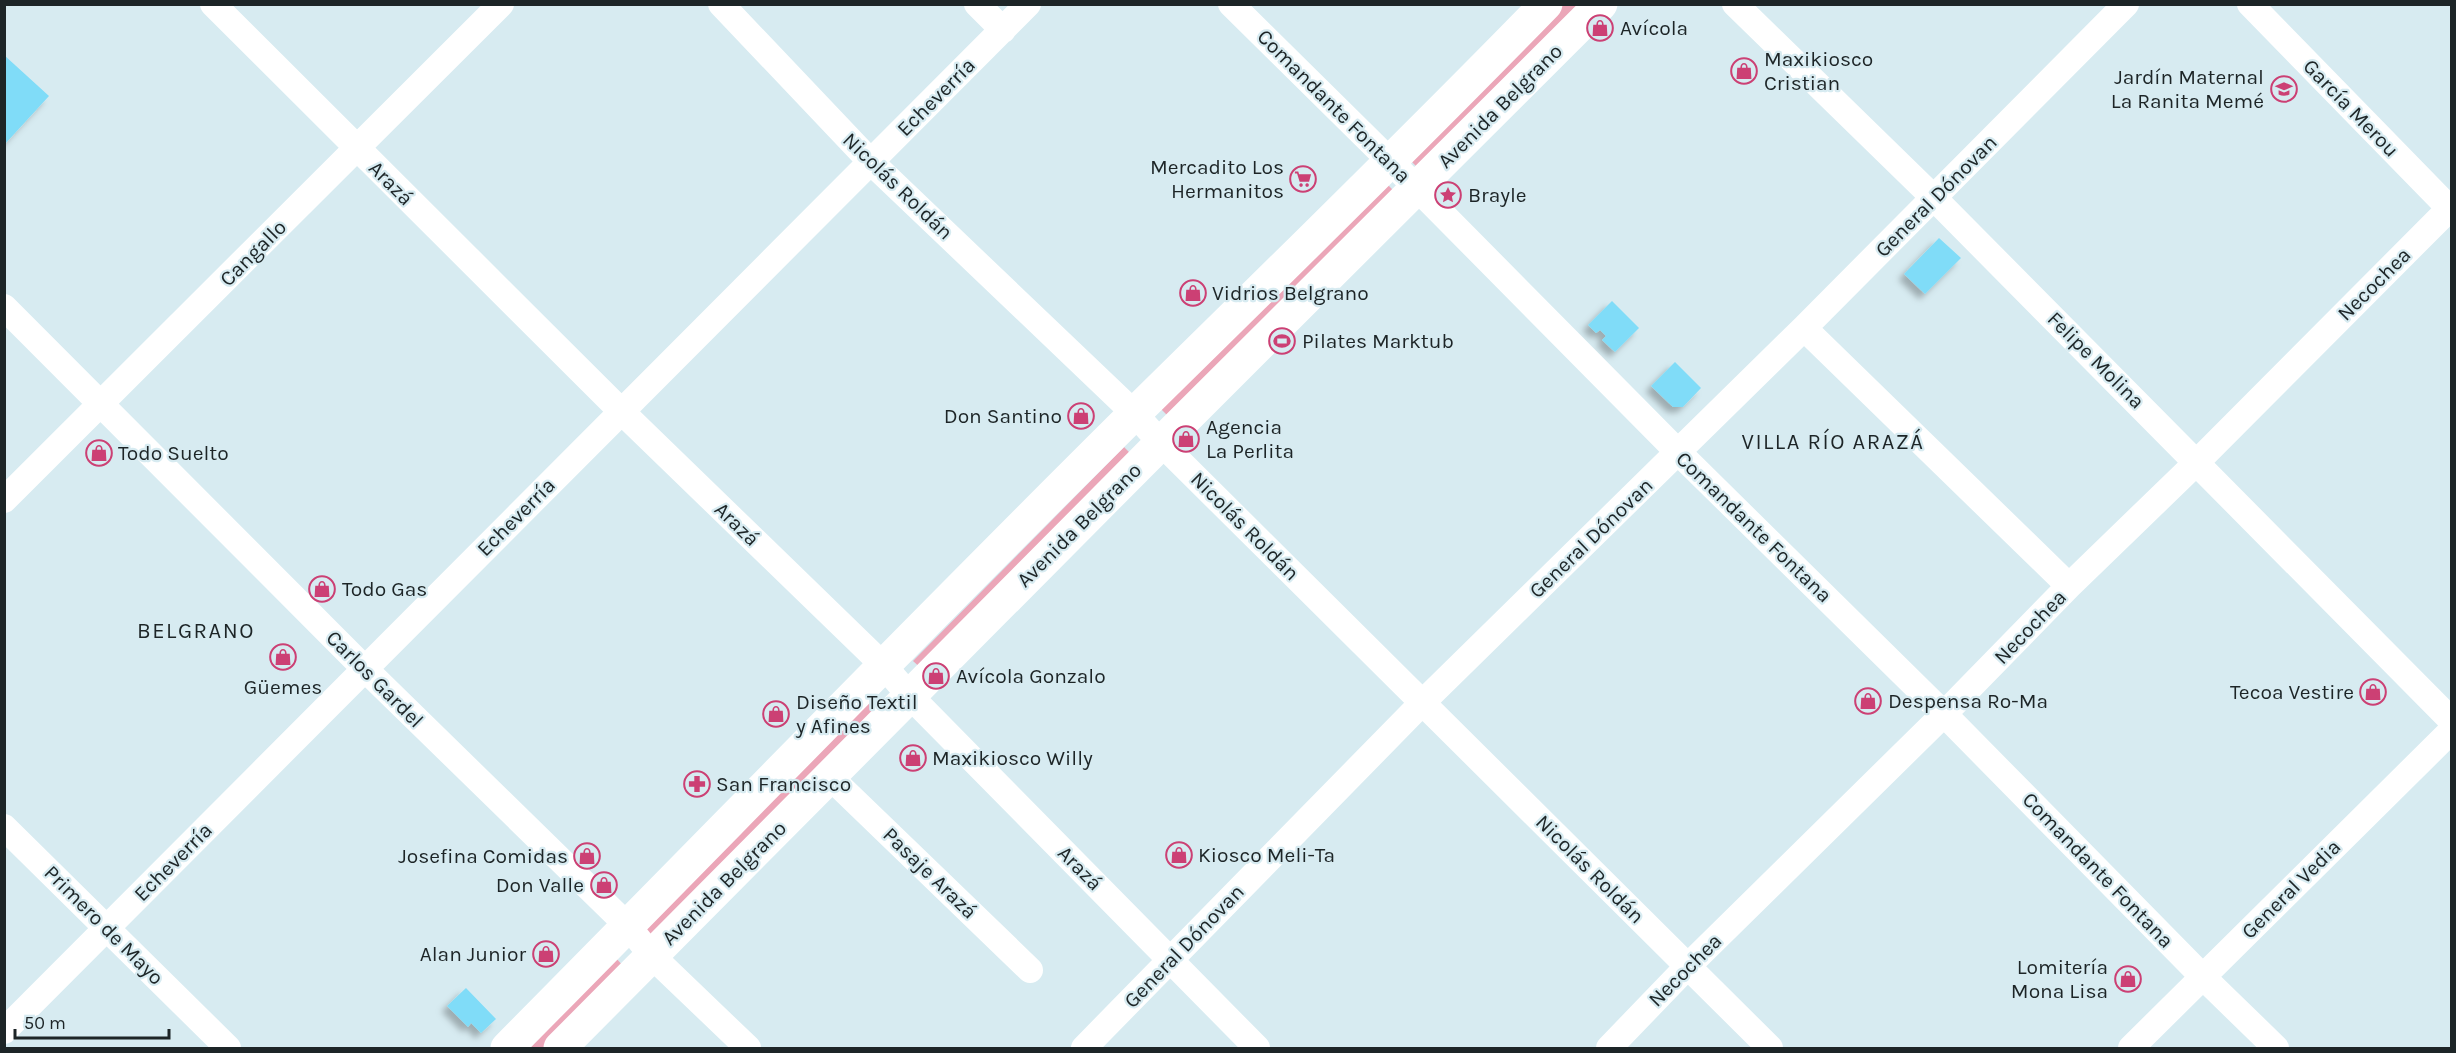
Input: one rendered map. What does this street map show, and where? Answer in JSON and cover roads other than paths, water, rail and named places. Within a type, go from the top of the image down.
[{"type":"main road","name":"Avenida Belgrano","points":[[507,1048],[884,665],[1546,4]]},
{"type":"main road","name":"Avenida Belgrano","points":[[560,1048],[1601,4]]},
{"type":"street","name":"Arazá","points":[[213,4],[622,412],[884,665],[910,696],[1257,1048]]},
{"type":"street","name":"Cangallo","points":[[4,500],[103,404],[501,4]]},
{"type":"street","name":"Nicolás Roldán","points":[[721,4],[871,162],[1134,414],[1770,1048]]},
{"type":"street","points":[[977,4],[1003,30]]},
{"type":"street","name":"Echeverría","points":[[4,1031],[1028,4]]},
{"type":"street","name":"Comandante Fontana","points":[[1231,4],[1678,452],[1944,714],[2203,977],[2277,1048]]},
{"type":"street","name":"Felipe Molina","points":[[1735,4],[1934,198],[2451,721]]},
{"type":"street","name":"General Dónovan","points":[[1084,1048],[1423,702],[1804,328],[2126,4]]},
{"type":"street","name":"García Merou","points":[[2250,4],[2451,208]]},
{"type":"street","name":"Necochea","points":[[1609,1048],[1687,967],[2451,208]]},
{"type":"street","name":"Carlos Gardel","points":[[4,307],[365,669],[628,926],[652,956],[748,1048]]},
{"type":"street","points":[[1804,328],[2069,586]]},
{"type":"street","name":"General Vedia","points":[[2131,1048],[2451,730]]},
{"type":"street","name":"Pasaje Arazá","points":[[830,776],[1030,970]]},
{"type":"street","name":"Primero de Mayo","points":[[4,827],[228,1048]]},
{"type":"place","name":"Avícola","points":[[1600,28]]},
{"type":"place","name":"Maxikiosco Cristian","points":[[1744,71]]},
{"type":"place","name":"Jardín Maternal La Ranita Memé","points":[[2284,89]]},
{"type":"place","name":"Mercadito Los Hermanitos","points":[[1303,179]]},
{"type":"place","name":"Brayle","points":[[1448,195]]},
{"type":"place","name":"Vidrios Belgrano","points":[[1193,293]]},
{"type":"place","name":"Pilates Marktub","points":[[1282,341]]},
{"type":"place","name":"Don Santino","points":[[1081,416]]},
{"type":"place","name":"Agencia La Perlita","points":[[1186,439]]},
{"type":"place","name":"Todo Suelto","points":[[99,453]]},
{"type":"place","name":"Todo Gas","points":[[322,589]]},
{"type":"place","name":"Güemes","points":[[283,657]]},
{"type":"place","name":"Avícola Gonzalo","points":[[936,676]]},
{"type":"place","name":"Tecoa Vestire","points":[[2373,692]]},
{"type":"place","name":"Despensa Ro-Ma","points":[[1868,701]]},
{"type":"place","name":"Diseño Textil y Afines","points":[[776,714]]},
{"type":"place","name":"Maxikiosco Willy","points":[[913,758]]},
{"type":"place","name":"San Francisco","points":[[697,784]]},
{"type":"place","name":"Kiosco Meli-Ta","points":[[1179,855]]},
{"type":"place","name":"Josefina Comidas","points":[[587,856]]},
{"type":"place","name":"Don Valle","points":[[604,885]]},
{"type":"place","name":"Alan Junior","points":[[546,954]]},
{"type":"place","name":"Lomitería Mona Lisa","points":[[2128,979]]},
{"type":"district","name":"VILLA RÍO ARAZÁ","points":[[1833,442]]},
{"type":"district","name":"BELGRANO","points":[[196,631]]}]
